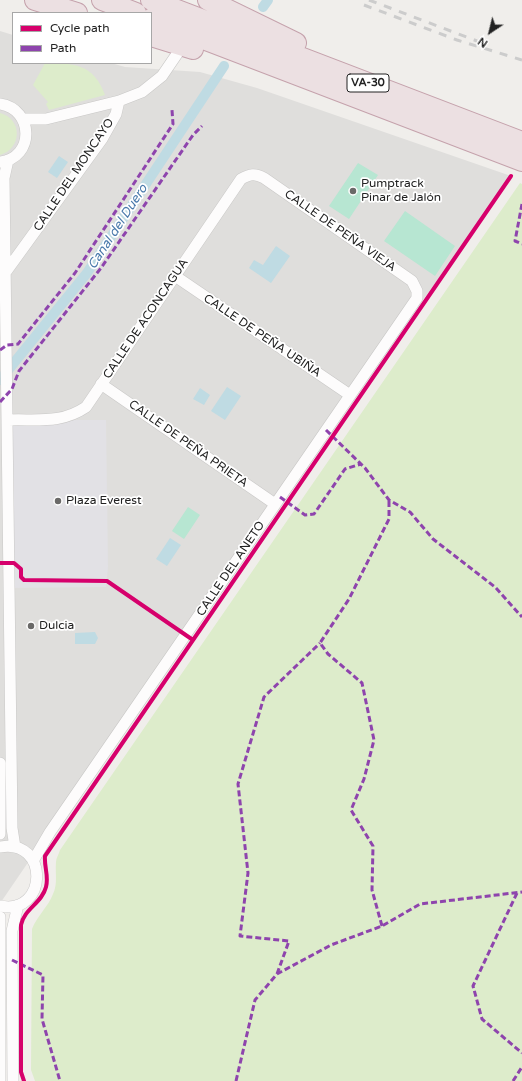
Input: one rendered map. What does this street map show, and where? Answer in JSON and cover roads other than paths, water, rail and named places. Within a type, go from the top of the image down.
[{"type":"highway","points":[[35,0],[74,12]]},
{"type":"highway","points":[[102,0],[133,12]]},
{"type":"highway","name":"VA-30","points":[[151,0],[522,142]]},
{"type":"highway","points":[[208,0],[448,114]]},
{"type":"highway","name":"VA-30","points":[[152,19],[522,161]]},
{"type":"highway","points":[[152,36],[284,79],[378,107]]},
{"type":"street","points":[[23,118],[46,119],[119,102],[152,86],[166,71],[177,54]]},
{"type":"street","name":"CALLE DEL MONCAYO","points":[[5,273],[102,139],[116,114],[119,102]]},
{"type":"street","points":[[0,104],[15,110],[23,118],[27,131],[23,148],[17,155],[4,161],[12,828],[15,847]]},
{"type":"street","points":[[27,131],[46,119]]},
{"type":"street","name":"CALLE DE ACONCAGUA","points":[[8,420],[62,419],[73,415],[86,407],[241,179],[249,175],[257,174]]},
{"type":"street","name":"CALLE DE PEÑA VIEJA","points":[[257,174],[412,281],[417,291]]},
{"type":"street","points":[[5,243],[16,247],[25,247]]},
{"type":"street","name":"CALLE DE PEÑA UBIÑA","points":[[175,276],[350,396]]},
{"type":"street","name":"CALLE DEL ANETO","points":[[30,857],[41,846],[350,396],[417,298],[417,291]]},
{"type":"street","name":"CALLE DE PEÑA PRIETA","points":[[101,384],[275,504]]},
{"type":"street","points":[[0,763],[0,834]]},
{"type":"street","points":[[0,847],[15,847],[30,857],[38,874],[36,886],[28,899],[18,905],[8,907],[0,906]]},
{"type":"street","points":[[13,1081],[12,931],[18,905]]},
{"type":"street","points":[[0,917],[0,1080]]},
{"type":"water","points":[[59,156],[68,162],[57,178],[48,172]]},
{"type":"water","points":[[276,246],[290,256],[271,283],[249,268],[254,260],[263,265]]},
{"type":"water","points":[[227,387],[241,396],[225,420],[211,411]]},
{"type":"water","points":[[200,388],[210,395],[204,405],[193,399]]},
{"type":"water","points":[[170,538],[181,545],[167,566],[156,559]]},
{"type":"water","points":[[95,632],[98,638],[95,644],[75,644],[75,633]]},
{"type":"waterway","name":"Canal del Duero","points":[[263,7],[268,0]]},
{"type":"waterway","name":"Canal del Duero","points":[[0,380],[87,273],[224,66]]},
{"type":"railway","points":[[369,0],[477,41]]},
{"type":"railway","points":[[364,5],[457,40],[522,60]]},
{"type":"place","name":"Pumptrack Pinar de Jalón","points":[[353,191]]},
{"type":"place","name":"Plaza Everest","points":[[58,501]]},
{"type":"place","name":"Dulcia","points":[[31,626]]}]
